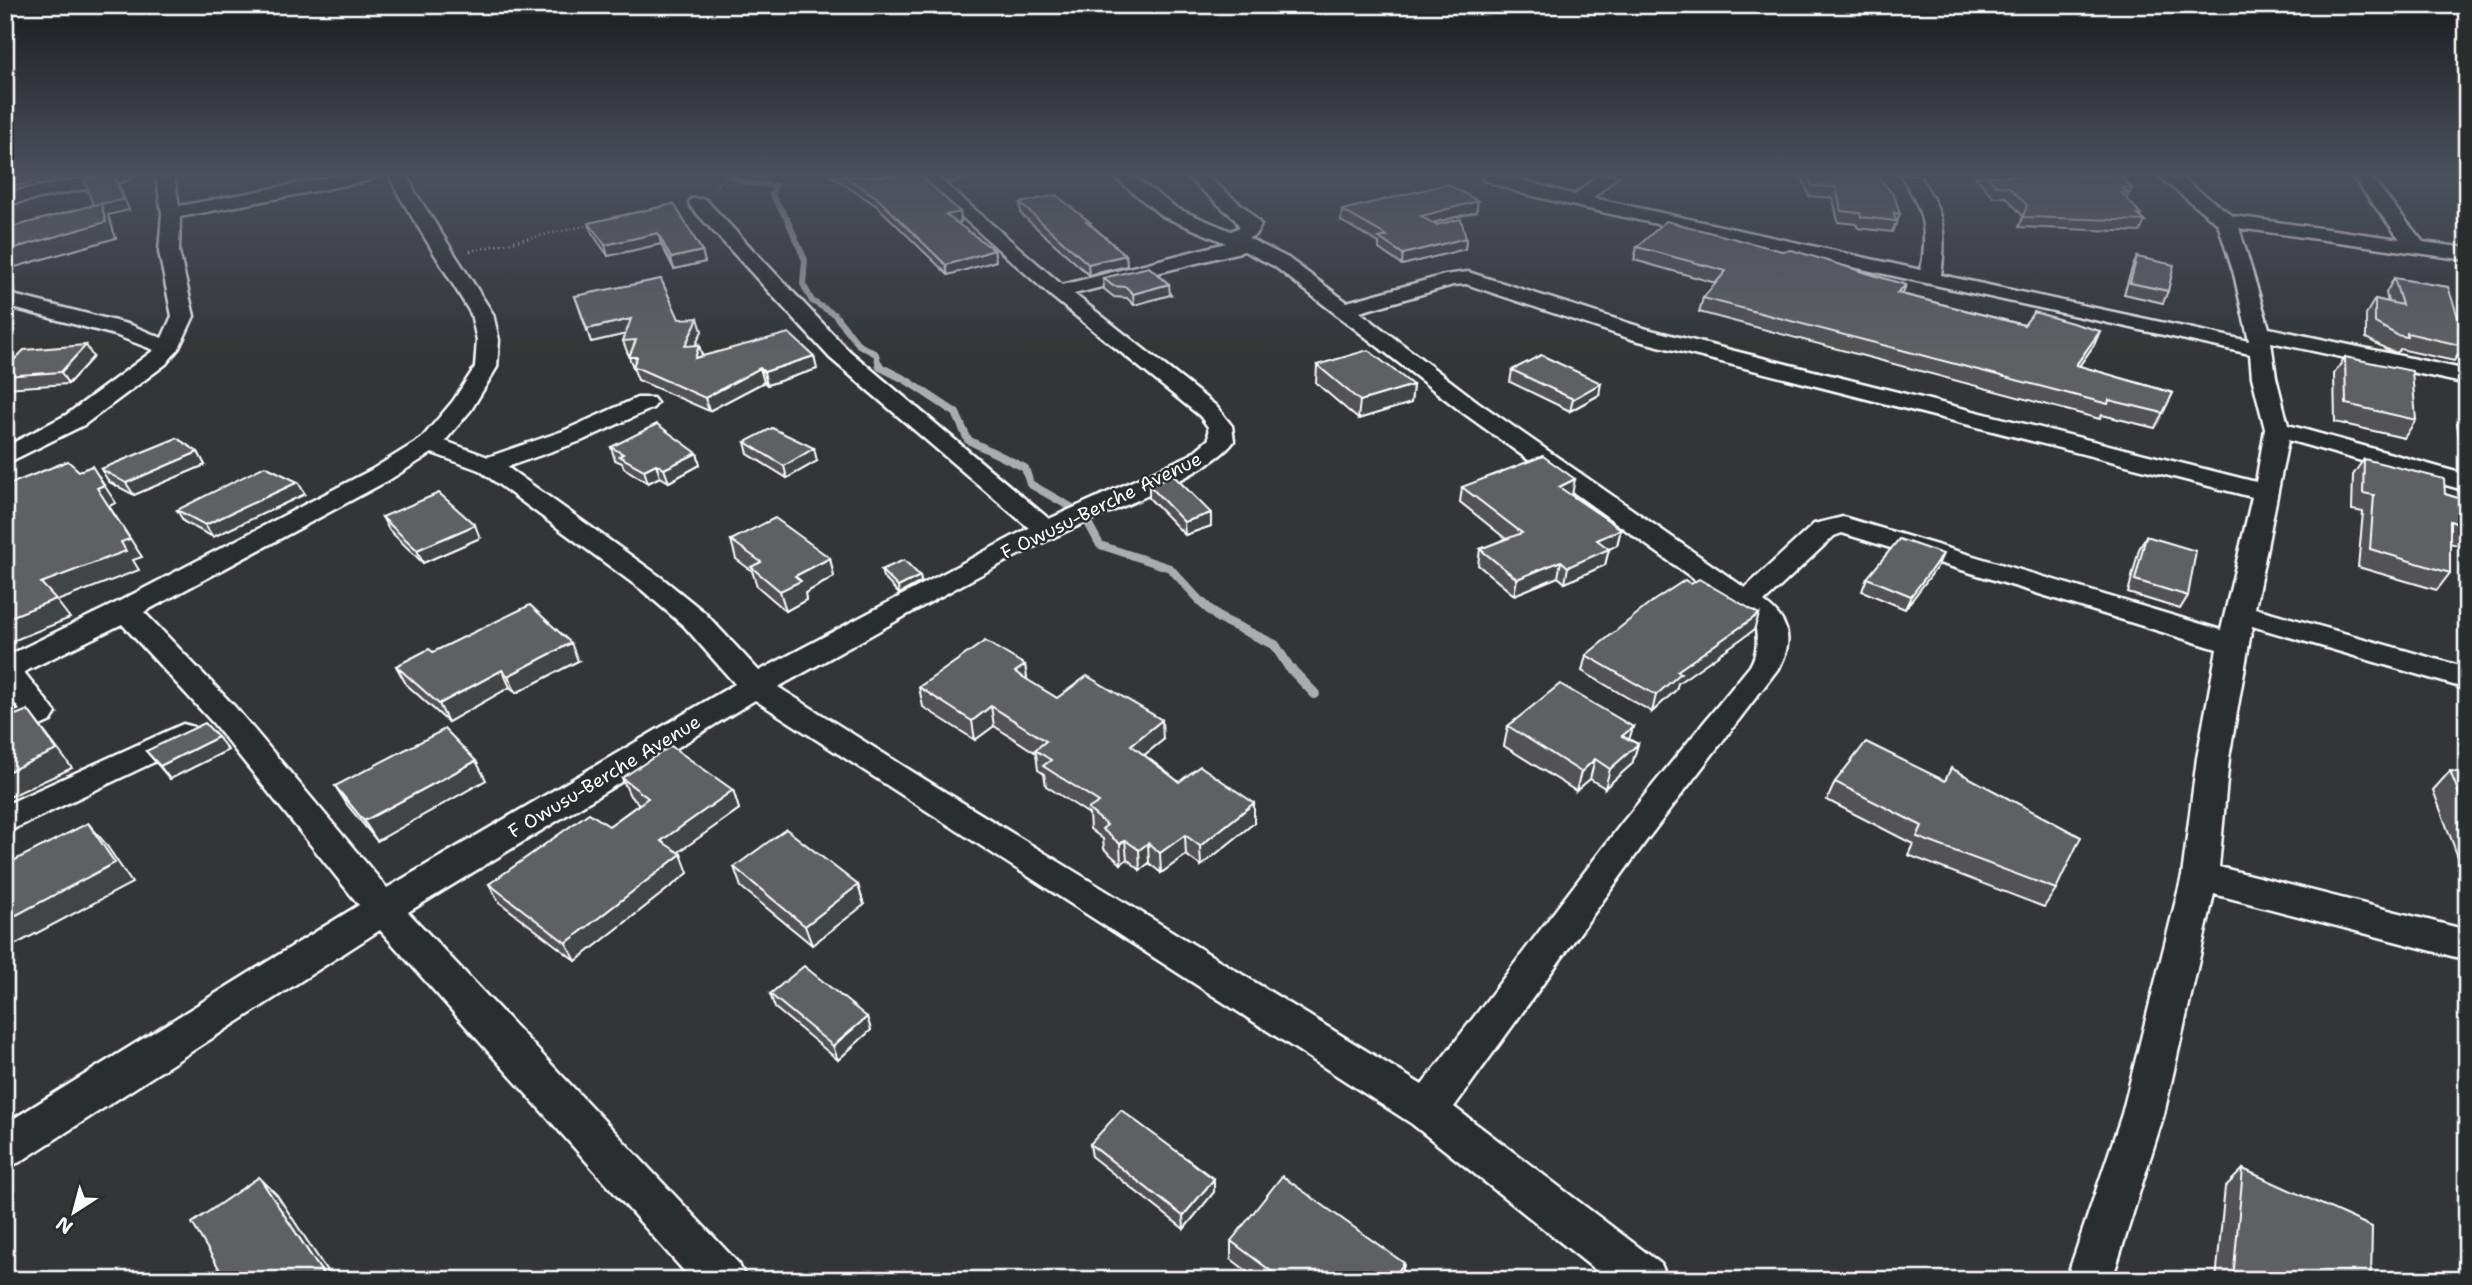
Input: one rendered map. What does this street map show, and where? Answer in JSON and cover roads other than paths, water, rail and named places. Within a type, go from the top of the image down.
[{"type":"street","points":[[5,457],[75,420],[158,359],[168,348],[183,316],[169,252],[170,236]]},
{"type":"street","points":[[5,730],[40,713],[5,669],[127,610],[320,508],[430,444],[463,405],[486,367],[488,340],[482,314],[433,236]]},
{"type":"street","points":[[728,236],[810,327],[862,375],[1004,489],[1046,530]]},
{"type":"street","points":[[994,236],[1058,292],[1238,241],[1243,236]]},
{"type":"street","points":[[1226,236],[1281,262],[1401,357],[1565,477],[1769,619],[1774,640],[1771,658],[1634,832],[1427,1111]]},
{"type":"street","points":[[1740,236],[1930,277],[2086,315],[2467,377]]},
{"type":"street","points":[[1930,277],[1934,236]]},
{"type":"street","points":[[2089,1280],[2143,1114],[2200,876],[2213,758],[2237,628],[2274,457],[2277,429],[2264,377],[2260,342],[2232,236]]},
{"type":"street","points":[[2332,236],[2467,254]]},
{"type":"street","points":[[2408,236],[2417,248]]},
{"type":"street","points":[[1343,310],[1452,279],[1468,278],[1639,334],[2028,435],[2265,492]]},
{"type":"street","name":"F Owusu-Berche Avenue","points":[[5,1148],[383,909],[755,686],[1046,530],[1199,460],[1222,441],[1220,426],[1208,411],[1058,292]]},
{"type":"street","points":[[5,299],[123,330],[168,348]]},
{"type":"street","points":[[488,465],[572,436],[645,403]]},
{"type":"street","points":[[2277,429],[2467,483]]},
{"type":"street","points":[[430,444],[488,465],[652,584],[694,620],[755,686],[912,788],[1326,1045],[1427,1111],[1645,1280]]},
{"type":"street","points":[[1746,603],[1824,530],[1843,525],[2237,628],[2467,680]]},
{"type":"street","points":[[127,610],[224,715],[383,909],[723,1280]]},
{"type":"street","points":[[5,820],[224,715]]},
{"type":"street","points":[[2200,876],[2467,945]]},
{"type":"waterway","points":[[794,236],[805,260],[803,284],[812,301],[834,314],[859,345],[876,354],[879,365]]},
{"type":"waterway","points":[[879,364],[956,413],[968,440],[1025,468],[1030,484],[1076,510]]},
{"type":"waterway","points":[[1086,519],[1100,545],[1170,568],[1202,603]]},
{"type":"waterway","points":[[1202,603],[1219,618],[1275,645],[1289,667],[1315,694]]}]
